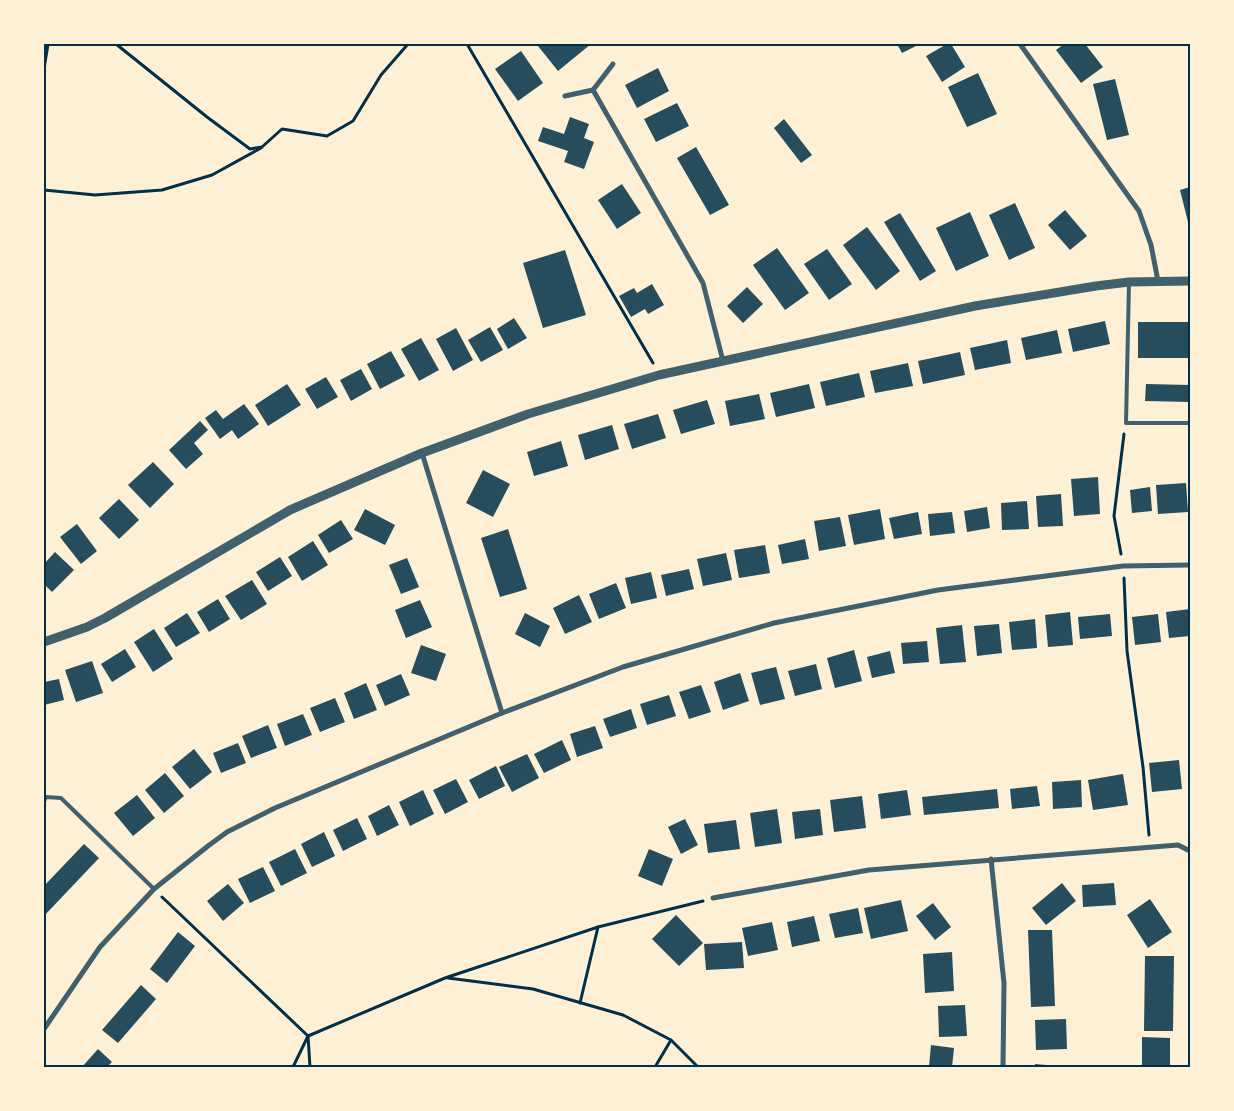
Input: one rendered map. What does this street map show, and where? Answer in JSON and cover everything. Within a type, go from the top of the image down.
[{"type":"street","points":[[1020,44],[1139,211],[1151,245],[1158,280]]},
{"type":"street","points":[[565,96],[593,90],[613,64]]},
{"type":"street","points":[[593,90],[703,282],[723,361]]},
{"type":"street","points":[[44,642],[87,627],[106,618],[290,510],[422,453],[528,414],[659,375],[976,306],[1129,282],[1158,280],[1190,281]]},
{"type":"street","points":[[422,453],[502,713]]},
{"type":"street","points":[[44,1029],[100,947],[154,890],[208,846],[235,828],[275,808],[502,713],[623,667],[774,623],[938,590],[1123,566],[1190,565]]},
{"type":"street","points":[[713,898],[868,870],[1178,845],[1190,851]]},
{"type":"street","points":[[991,860],[1004,983],[1003,1067]]},
{"type":"lane","points":[[1129,282],[1126,424],[1190,424]]},
{"type":"lane","points":[[44,801],[46,797],[61,798],[154,890]]},
{"type":"path","points":[[44,69],[48,44]]},
{"type":"path","points":[[116,44],[250,149],[262,148]]},
{"type":"path","points":[[44,190],[95,195],[162,190],[212,175],[262,148],[282,129],[327,136],[353,121],[381,75],[408,44]]},
{"type":"path","points":[[467,44],[659,375]]},
{"type":"path","points":[[1126,424],[1114,516],[1123,566],[1126,651],[1143,767],[1150,848]]},
{"type":"path","points":[[154,890],[308,1036],[310,1067]]},
{"type":"path","points":[[293,1067],[308,1036],[445,978],[598,927],[713,898]]},
{"type":"path","points":[[580,1002],[598,927]]},
{"type":"path","points":[[445,978],[534,989],[623,1015],[671,1040],[698,1067]]},
{"type":"path","points":[[655,1067],[671,1040]]},
{"type":"building","points":[[540,44],[591,44],[558,71],[538,46]]},
{"type":"building","points":[[897,44],[920,44],[902,53]]},
{"type":"building","points":[[947,44],[951,44],[965,67],[942,82],[926,56]]},
{"type":"building","points":[[1064,44],[1085,44],[1103,67],[1081,83],[1056,50]]},
{"type":"building","points":[[521,51],[543,83],[518,101],[495,69]]},
{"type":"building","points":[[658,68],[669,91],[637,108],[625,85]]},
{"type":"building","points":[[978,73],[997,114],[967,127],[948,87]]},
{"type":"building","points":[[1115,79],[1129,135],[1107,140],[1093,84]]},
{"type":"building","points":[[677,103],[689,126],[656,142],[644,119]]},
{"type":"building","points":[[570,117],[589,124],[584,138],[594,142],[584,169],[564,162],[568,151],[538,141],[543,127],[564,134]]},
{"type":"building","points":[[784,119],[812,155],[801,163],[774,128]]},
{"type":"building","points":[[696,147],[729,205],[710,215],[677,158]]},
{"type":"building","points":[[622,184],[641,213],[617,229],[598,200]]},
{"type":"building","points":[[1190,187],[1190,230],[1180,190]]},
{"type":"building","points":[[1015,203],[1035,248],[1009,260],[989,215]]},
{"type":"building","points":[[1065,210],[1087,236],[1070,250],[1048,225]]},
{"type":"building","points":[[970,212],[989,256],[956,271],[936,228]]},
{"type":"building","points":[[900,213],[936,271],[920,281],[884,222]]},
{"type":"building","points":[[867,227],[900,271],[876,290],[843,245]]},
{"type":"building","points":[[777,248],[809,293],[785,310],[753,265]]},
{"type":"building","points":[[827,249],[852,284],[829,300],[804,264]]},
{"type":"building","points":[[565,250],[586,315],[543,328],[523,263]]},
{"type":"building","points":[[652,284],[664,305],[648,314],[645,309],[631,317],[619,296],[634,288],[637,293]]},
{"type":"building","points":[[747,287],[763,304],[743,323],[727,306]]},
{"type":"building","points":[[514,318],[527,338],[508,349],[497,329]]},
{"type":"building","points":[[1105,321],[1110,344],[1073,352],[1068,329]]},
{"type":"building","points":[[1138,322],[1190,322],[1190,358],[1138,358]]},
{"type":"building","points":[[490,327],[503,350],[481,362],[468,340]]},
{"type":"building","points":[[456,328],[473,360],[453,371],[436,339]]},
{"type":"building","points":[[1057,330],[1062,353],[1026,360],[1021,338]]},
{"type":"building","points":[[421,338],[439,370],[419,381],[401,349]]},
{"type":"building","points":[[1007,340],[1011,363],[975,370],[970,348]]},
{"type":"building","points":[[391,351],[405,376],[380,389],[367,364]]},
{"type":"building","points":[[960,352],[965,375],[923,384],[918,361]]},
{"type":"building","points":[[908,363],[913,386],[875,393],[870,371]]},
{"type":"building","points":[[361,369],[372,389],[351,401],[340,380]]},
{"type":"building","points":[[859,373],[865,397],[826,406],[820,382]]},
{"type":"building","points":[[326,377],[338,397],[317,409],[305,389]]},
{"type":"building","points":[[287,384],[301,405],[268,426],[255,405]]},
{"type":"building","points":[[809,384],[815,408],[776,417],[770,393]]},
{"type":"building","points":[[1146,384],[1190,385],[1190,402],[1145,401]]},
{"type":"building","points":[[759,394],[765,419],[730,426],[725,401]]},
{"type":"building","points":[[707,400],[715,424],[681,434],[673,410]]},
{"type":"building","points":[[244,404],[259,424],[238,439],[232,430],[220,439],[205,418],[216,410],[223,419]]},
{"type":"building","points":[[658,414],[666,438],[632,449],[624,424]]},
{"type":"building","points":[[200,421],[208,430],[194,443],[203,454],[186,469],[169,450]]},
{"type":"building","points":[[612,425],[619,449],[585,460],[578,435]]},
{"type":"building","points":[[561,441],[568,466],[534,476],[527,452]]},
{"type":"building","points":[[153,462],[174,484],[150,508],[128,485]]},
{"type":"building","points":[[483,470],[510,484],[493,517],[466,503]]},
{"type":"building","points":[[1098,477],[1100,514],[1074,516],[1071,479]]},
{"type":"building","points":[[1186,483],[1188,512],[1158,514],[1156,485]]},
{"type":"building","points":[[1150,487],[1152,511],[1132,513],[1130,490]]},
{"type":"building","points":[[1061,494],[1063,526],[1038,527],[1036,496]]},
{"type":"building","points":[[119,499],[139,520],[119,539],[99,518]]},
{"type":"building","points":[[1027,501],[1029,529],[1002,530],[1001,503]]},
{"type":"building","points":[[987,507],[990,528],[967,532],[964,511]]},
{"type":"building","points":[[365,509],[395,525],[385,545],[354,530]]},
{"type":"building","points":[[880,509],[885,539],[854,545],[848,515]]},
{"type":"building","points":[[918,512],[922,534],[894,539],[889,518]]},
{"type":"building","points":[[952,512],[955,533],[930,536],[928,514]]},
{"type":"building","points":[[840,517],[846,546],[819,551],[814,521]]},
{"type":"building","points":[[341,520],[353,539],[329,553],[318,535]]},
{"type":"building","points":[[77,524],[97,551],[81,564],[60,537]]},
{"type":"building","points":[[508,529],[527,589],[500,597],[481,538]]},
{"type":"building","points":[[805,539],[809,559],[782,564],[778,545]]},
{"type":"building","points":[[313,541],[328,565],[302,581],[288,557]]},
{"type":"building","points":[[765,545],[770,573],[739,578],[734,550]]},
{"type":"building","points":[[55,552],[74,570],[52,592],[44,584],[44,564]]},
{"type":"building","points":[[726,553],[732,580],[703,586],[697,559]]},
{"type":"building","points":[[280,557],[292,576],[268,591],[256,572]]},
{"type":"building","points":[[407,558],[419,587],[401,594],[389,565]]},
{"type":"building","points":[[689,569],[694,589],[666,596],[661,575]]},
{"type":"building","points":[[651,572],[657,598],[631,604],[625,578]]},
{"type":"building","points":[[252,580],[267,604],[241,620],[225,596]]},
{"type":"building","points":[[616,583],[626,608],[599,619],[589,594]]},
{"type":"building","points":[[579,595],[592,622],[565,634],[553,608]]},
{"type":"building","points":[[218,599],[230,619],[209,632],[197,612]]},
{"type":"building","points":[[420,600],[432,627],[406,638],[395,610]]},
{"type":"building","points":[[1190,609],[1190,636],[1169,638],[1166,612]]},
{"type":"building","points":[[1070,612],[1073,645],[1048,647],[1045,615]]},
{"type":"building","points":[[187,613],[200,633],[176,647],[164,628]]},
{"type":"building","points":[[525,613],[550,626],[540,647],[515,634]]},
{"type":"building","points":[[1110,614],[1112,636],[1080,639],[1078,617]]},
{"type":"building","points":[[1158,614],[1161,642],[1135,645],[1132,617]]},
{"type":"building","points":[[1035,619],[1037,648],[1012,650],[1009,622]]},
{"type":"building","points":[[999,624],[1002,653],[977,656],[974,626]]},
{"type":"building","points":[[962,625],[966,662],[940,664],[936,628]]},
{"type":"building","points":[[154,629],[173,659],[153,672],[134,642]]},
{"type":"building","points":[[927,641],[929,662],[903,664],[901,643]]},
{"type":"building","points":[[421,645],[446,654],[436,681],[411,673]]},
{"type":"building","points":[[125,649],[136,667],[112,682],[101,664]]},
{"type":"building","points":[[854,650],[862,681],[835,688],[827,658]]},
{"type":"building","points":[[890,651],[895,673],[872,678],[867,657]]},
{"type":"building","points":[[92,661],[103,693],[76,702],[65,670]]},
{"type":"building","points":[[816,664],[822,689],[795,696],[788,671]]},
{"type":"building","points":[[776,667],[785,699],[760,705],[751,673]]},
{"type":"building","points":[[740,673],[749,701],[723,710],[714,682]]},
{"type":"building","points":[[401,674],[410,695],[385,706],[376,685]]},
{"type":"building","points":[[59,679],[64,700],[44,705],[44,682]]},
{"type":"building","points":[[366,683],[377,710],[354,719],[344,693]]},
{"type":"building","points":[[701,685],[711,712],[689,719],[679,692]]},
{"type":"building","points":[[669,695],[676,716],[647,725],[640,704]]},
{"type":"building","points":[[335,698],[345,722],[320,732],[310,708]]},
{"type":"building","points":[[631,709],[637,728],[610,737],[603,719]]},
{"type":"building","points":[[303,714],[312,735],[285,746],[277,724]]},
{"type":"building","points":[[268,725],[277,748],[251,758],[242,736]]},
{"type":"building","points":[[595,726],[603,748],[577,757],[570,734]]},
{"type":"building","points":[[562,740],[571,760],[544,773],[534,754]]},
{"type":"building","points":[[238,743],[246,763],[221,773],[213,753]]},
{"type":"building","points":[[194,749],[212,772],[190,789],[172,767]]},
{"type":"building","points":[[527,754],[539,778],[512,792],[499,767]]},
{"type":"building","points":[[1179,760],[1182,789],[1152,792],[1149,763]]},
{"type":"building","points":[[496,766],[505,786],[479,799],[469,780]]},
{"type":"building","points":[[165,773],[184,796],[164,813],[145,790]]},
{"type":"building","points":[[1123,774],[1128,805],[1093,810],[1088,780]]},
{"type":"building","points":[[456,779],[468,802],[445,814],[433,790]]},
{"type":"building","points":[[1081,780],[1082,807],[1053,809],[1052,782]]},
{"type":"building","points":[[1037,786],[1040,806],[1012,809],[1010,789]]},
{"type":"building","points":[[997,789],[999,808],[924,815],[922,797]]},
{"type":"building","points":[[423,790],[434,814],[410,826],[399,802]]},
{"type":"building","points":[[907,790],[911,815],[881,819],[878,794]]},
{"type":"building","points":[[137,795],[155,818],[133,836],[114,813]]},
{"type":"building","points":[[862,796],[866,828],[834,832],[830,800]]},
{"type":"building","points":[[389,805],[399,825],[377,836],[368,816]]},
{"type":"building","points":[[777,809],[782,843],[755,847],[750,813]]},
{"type":"building","points":[[820,809],[823,835],[795,839],[792,812]]},
{"type":"building","points":[[357,818],[367,839],[343,851],[333,830]]},
{"type":"building","points":[[685,819],[698,845],[681,854],[668,827]]},
{"type":"building","points":[[736,820],[740,849],[708,853],[704,824]]},
{"type":"building","points":[[324,832],[335,856],[312,867],[301,844]]},
{"type":"building","points":[[84,844],[99,858],[44,916],[44,886]]},
{"type":"building","points":[[295,849],[307,873],[281,886],[269,862]]},
{"type":"building","points":[[649,849],[673,859],[662,886],[638,876]]},
{"type":"building","points":[[263,867],[275,891],[250,903],[238,879]]},
{"type":"building","points":[[1062,883],[1076,901],[1046,925],[1032,908]]},
{"type":"building","points":[[1114,883],[1116,905],[1083,907],[1082,885]]},
{"type":"building","points":[[228,884],[244,903],[223,921],[207,901]]},
{"type":"building","points":[[1150,899],[1172,932],[1148,948],[1127,915]]},
{"type":"building","points":[[901,900],[908,931],[871,939],[864,908]]},
{"type":"building","points":[[933,903],[951,927],[935,940],[916,916]]},
{"type":"building","points":[[858,908],[863,933],[835,938],[829,914]]},
{"type":"building","points":[[676,915],[703,943],[679,966],[652,939]]},
{"type":"building","points":[[814,916],[820,941],[792,947],[787,922]]},
{"type":"building","points":[[772,922],[778,950],[748,956],[742,928]]},
{"type":"building","points":[[1028,930],[1052,930],[1055,1006],[1031,1007]]},
{"type":"building","points":[[178,932],[195,946],[167,983],[150,969]]},
{"type":"building","points":[[742,942],[744,968],[706,970],[704,944]]},
{"type":"building","points":[[952,952],[954,991],[925,993],[923,954]]},
{"type":"building","points":[[1145,956],[1174,956],[1173,1031],[1144,1031]]},
{"type":"building","points":[[141,985],[156,999],[118,1043],[102,1030]]},
{"type":"building","points":[[965,1005],[967,1036],[939,1037],[938,1006]]},
{"type":"building","points":[[1066,1019],[1067,1049],[1036,1050],[1035,1020]]},
{"type":"building","points":[[1142,1037],[1170,1038],[1170,1067],[1142,1067]]},
{"type":"building","points":[[931,1045],[954,1048],[952,1067],[929,1067]]},
{"type":"building","points":[[98,1049],[112,1062],[107,1067],[82,1067]]},
{"type":"building","points":[[1035,1064],[1058,1066],[1058,1067],[1035,1067]]}]
